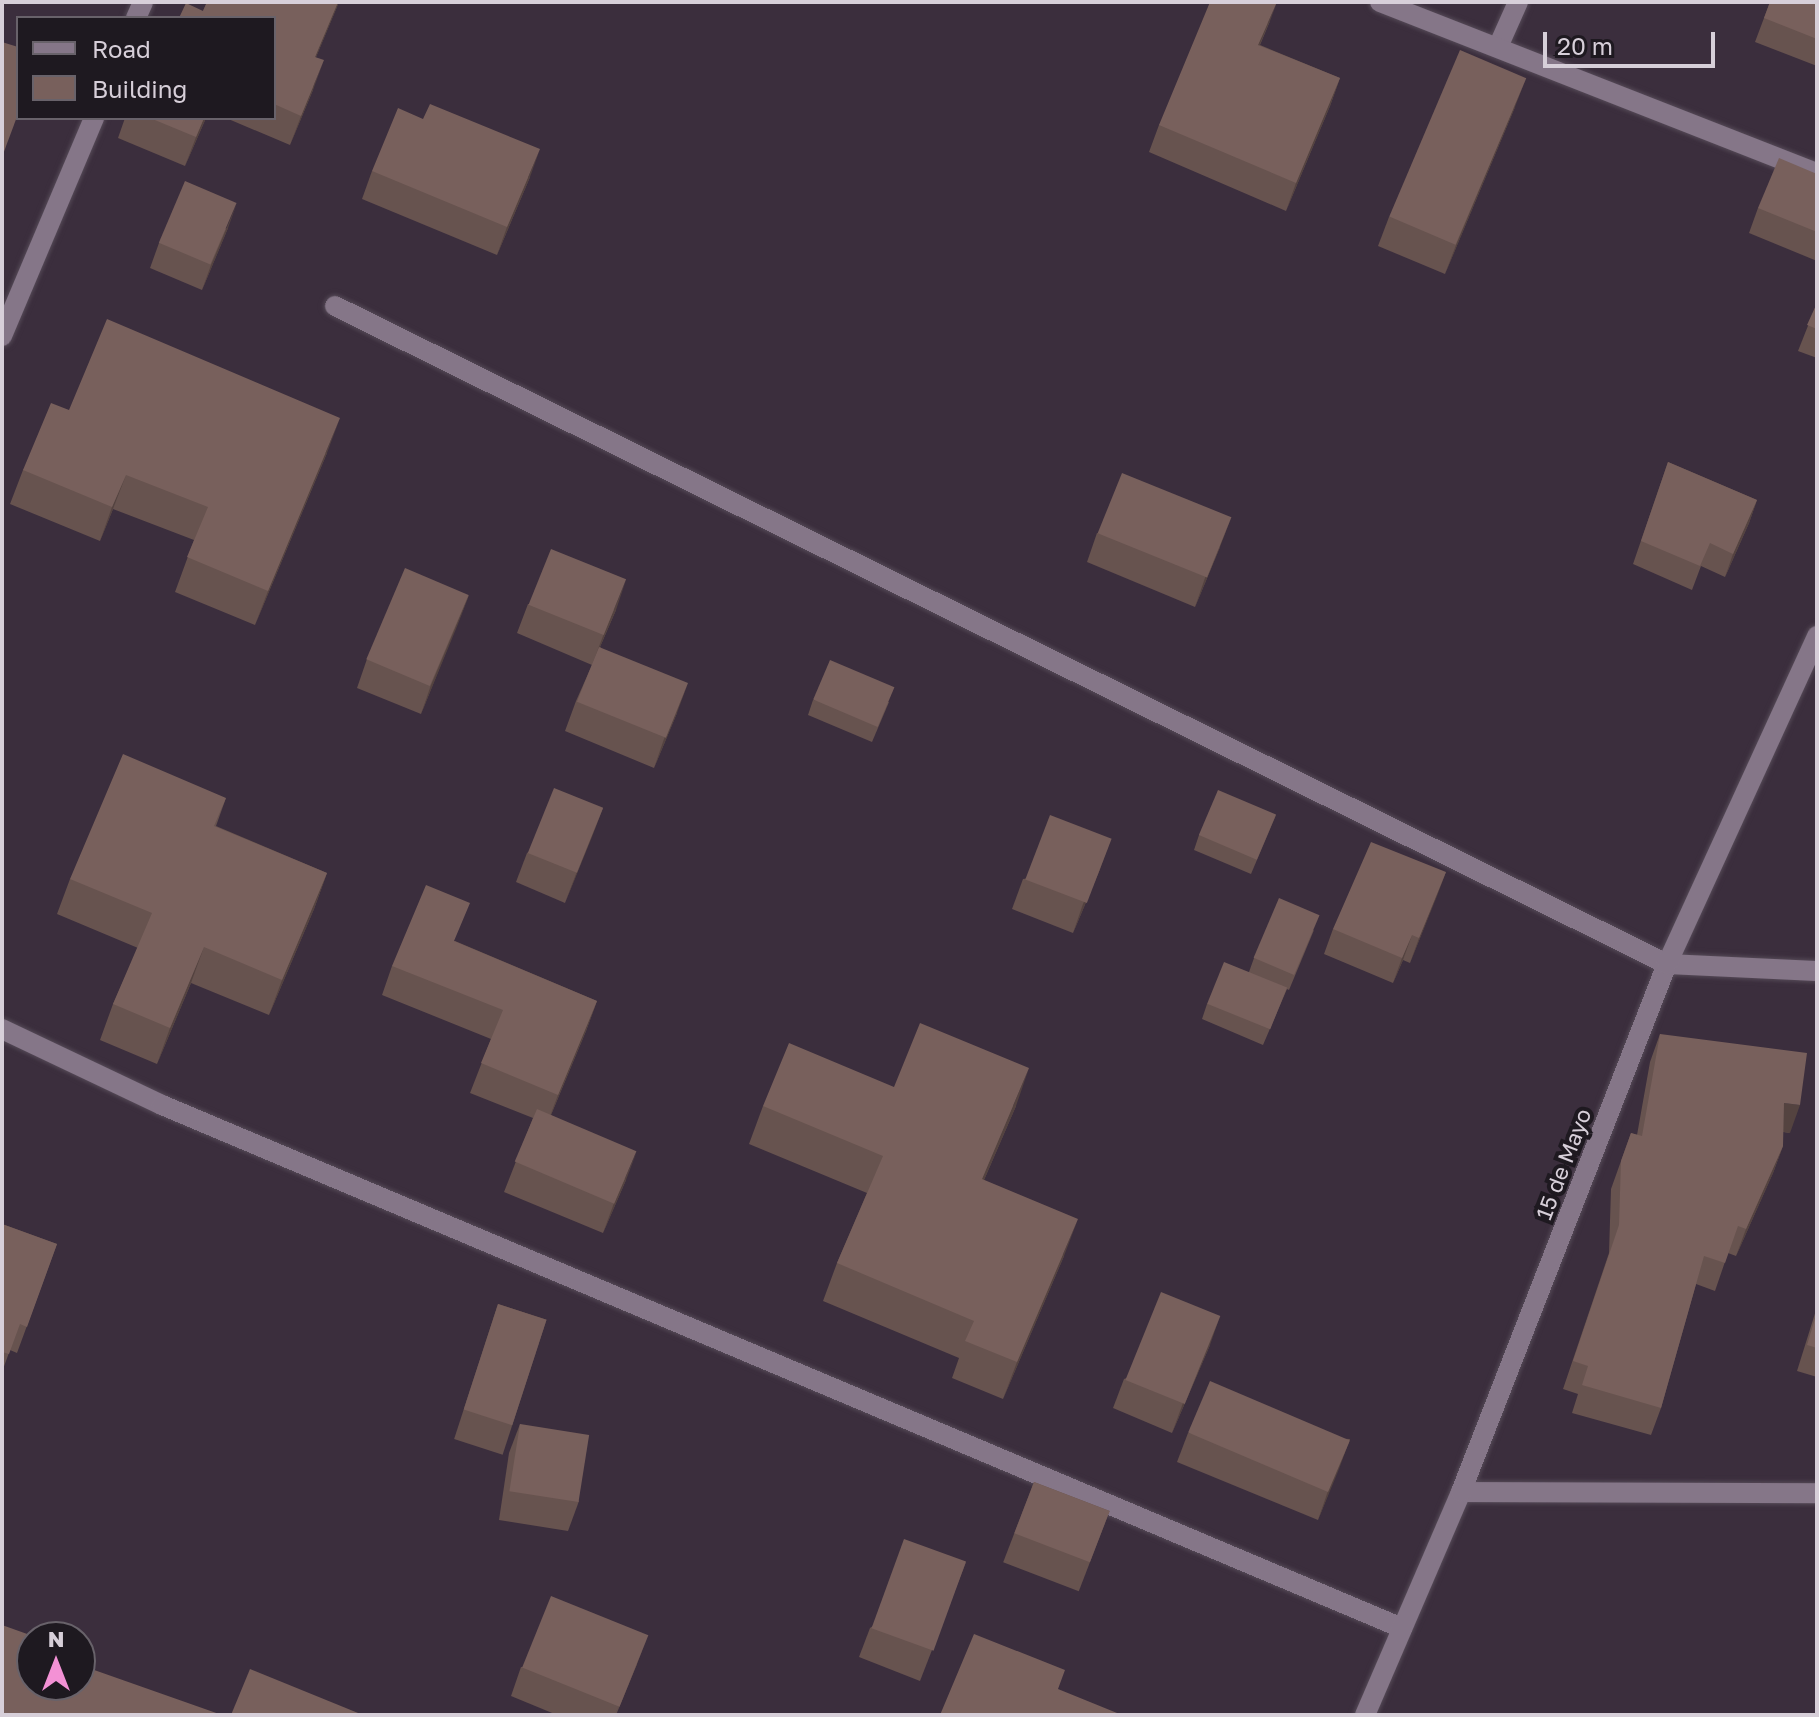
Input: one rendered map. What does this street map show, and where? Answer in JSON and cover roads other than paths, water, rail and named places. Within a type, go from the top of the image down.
[{"type":"street","points":[[1380,2],[1817,173]]},
{"type":"street","points":[[1498,47],[1518,2]]},
{"type":"street","points":[[2,336],[93,120]]},
{"type":"street","points":[[335,306],[1667,964],[1817,971]]},
{"type":"street","name":"15 de Mayo","points":[[1365,1715],[1461,1492],[1667,964],[1816,643]]},
{"type":"street","points":[[2,1029],[162,1105],[1402,1628]]},
{"type":"street","points":[[1461,1492],[1817,1493]]}]
